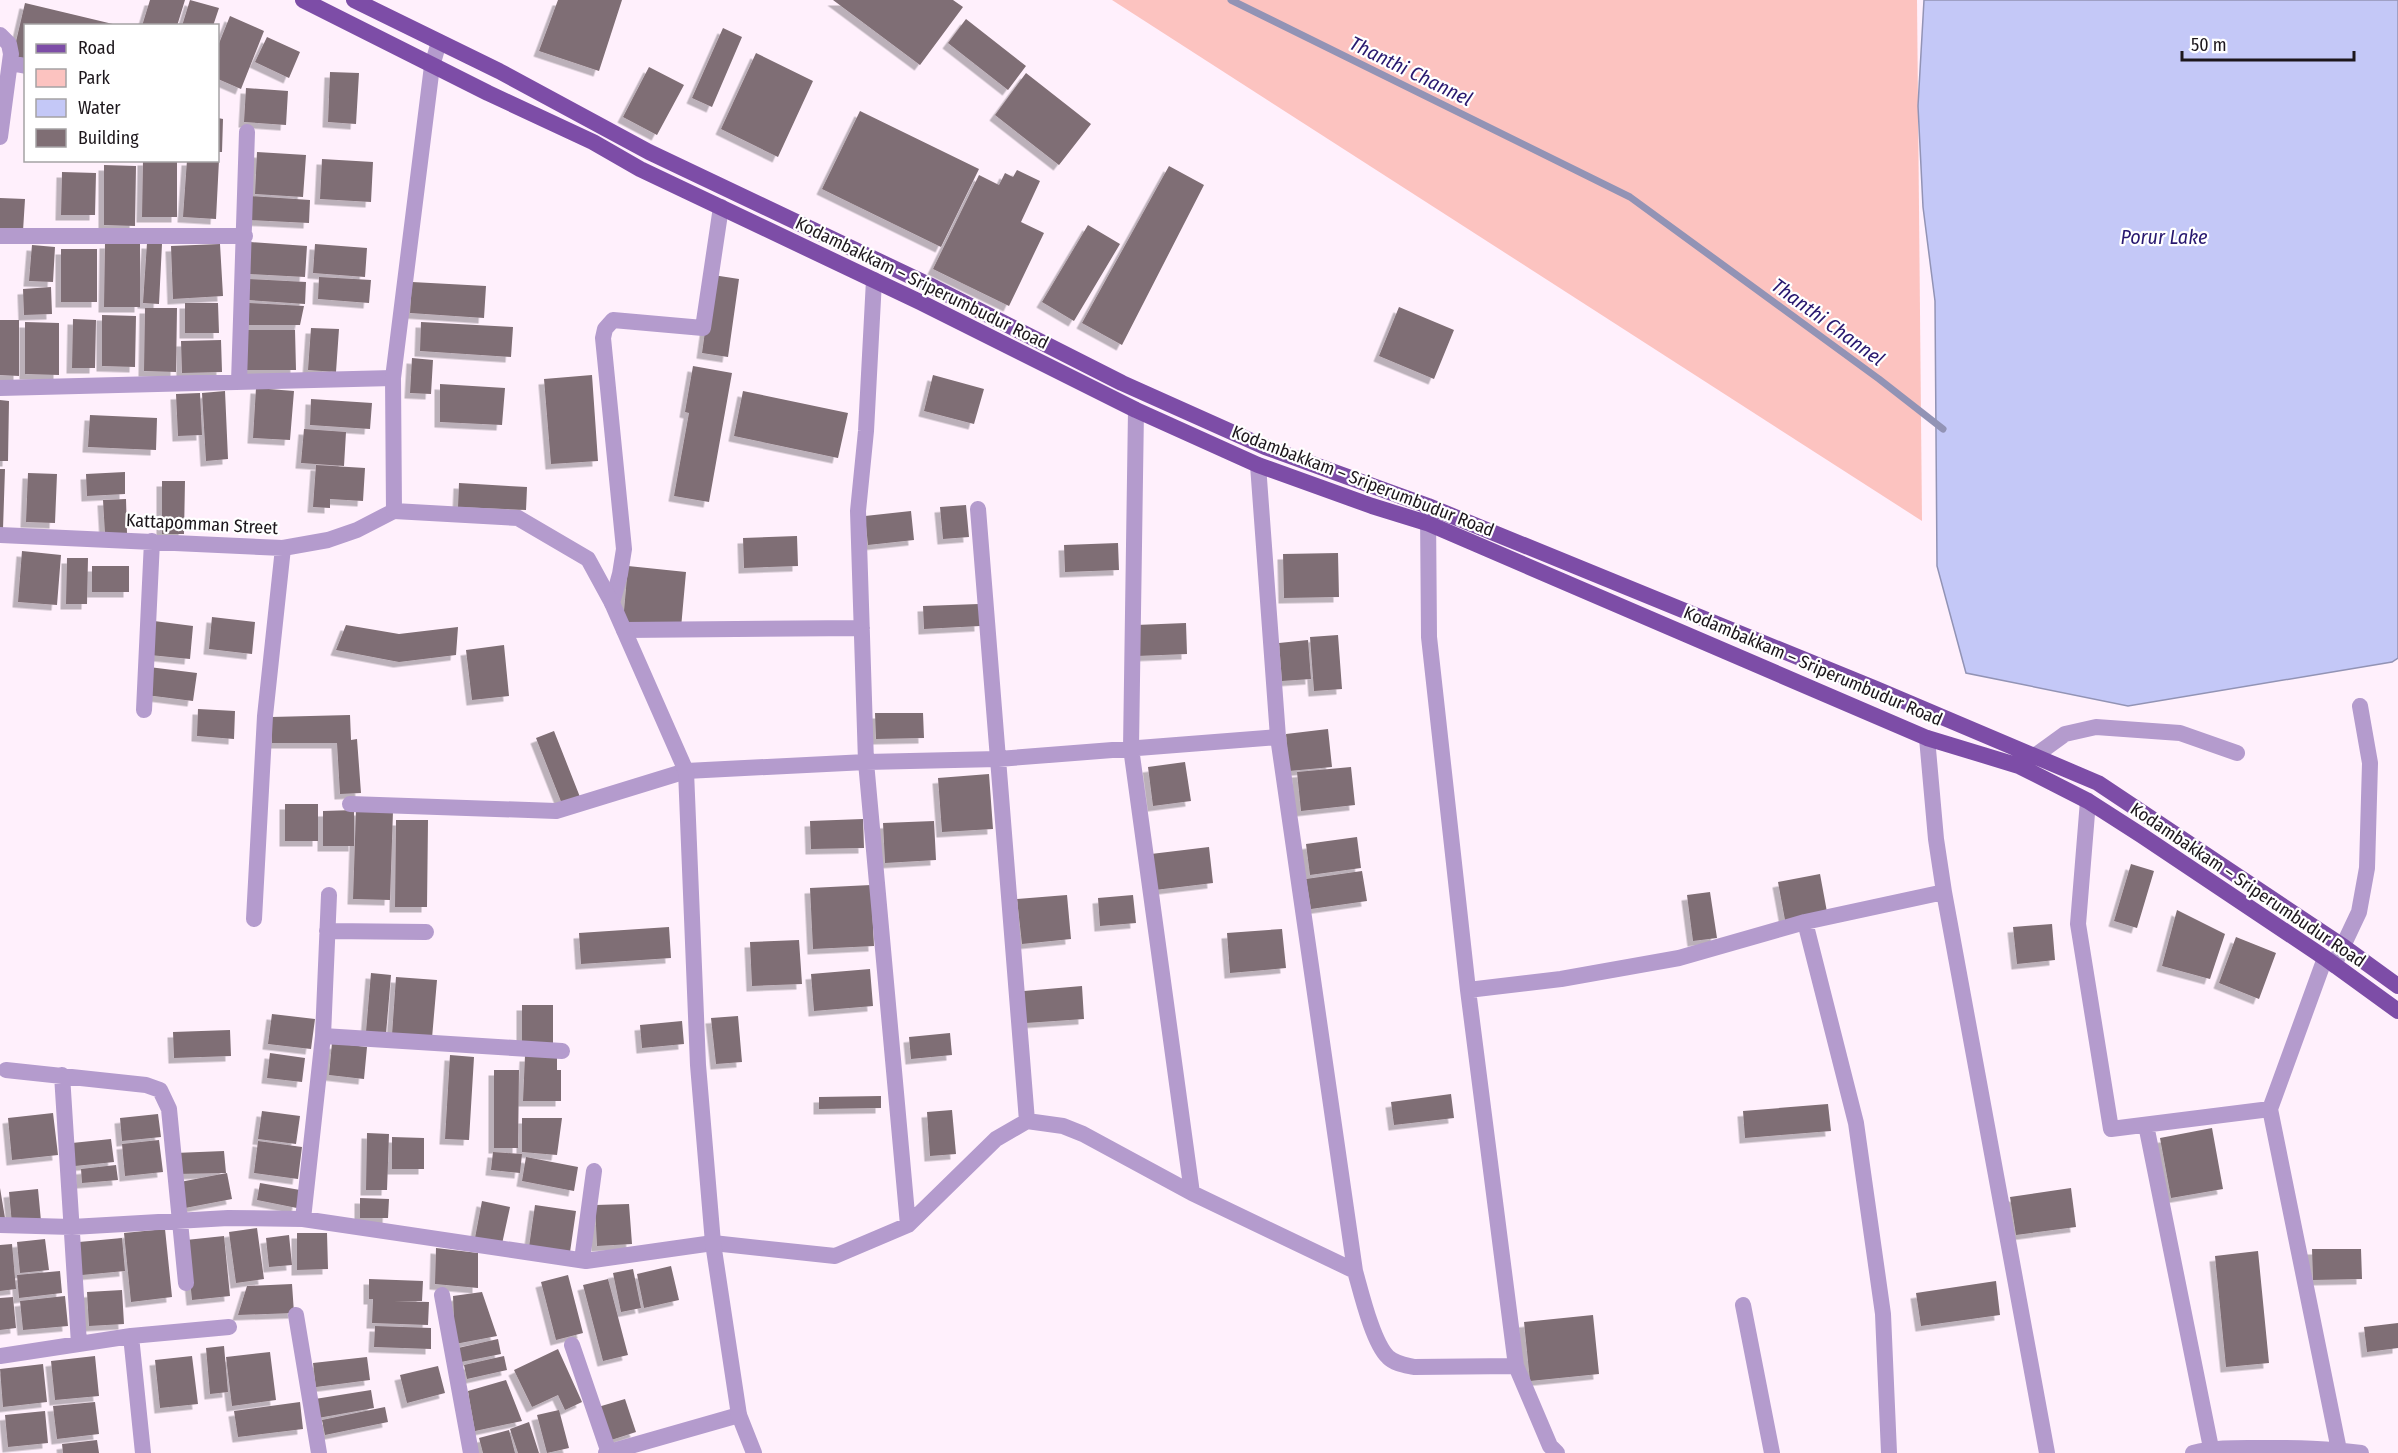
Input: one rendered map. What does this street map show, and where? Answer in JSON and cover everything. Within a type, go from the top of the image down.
[{"type":"main road","name":"Kodambakkam – Sriperumbudur Road","points":[[303,0],[432,66],[593,142],[640,169],[874,280],[1136,410],[1258,465],[1372,506],[1428,514],[1927,738],[2019,766],[2088,801],[2330,962],[2398,1011]]},
{"type":"main road","name":"Kodambakkam – Sriperumbudur Road","points":[[354,0],[500,71],[649,152],[929,285],[1122,383],[1265,447],[1428,514],[1876,689],[2098,783],[2344,947],[2398,986]]},
{"type":"main road","points":[[1868,712],[1876,689]]},
{"type":"street","points":[[0,35],[9,44],[18,65],[0,137]]},
{"type":"street","points":[[439,42],[432,66],[393,378],[394,511],[518,518],[588,559],[612,603],[686,771],[698,1065],[713,1243],[739,1415],[754,1453]]},
{"type":"street","points":[[239,382],[247,132]]},
{"type":"street","points":[[612,603],[624,549],[603,338],[605,329],[613,320],[703,328],[721,207]]},
{"type":"street","points":[[0,236],[245,236]]},
{"type":"street","points":[[874,280],[866,431],[858,511],[866,762],[908,1225]]},
{"type":"street","points":[[0,388],[393,378]]},
{"type":"street","points":[[1136,410],[1131,748],[1192,1193]]},
{"type":"street","points":[[1258,465],[1278,737],[1354,1271],[1379,1344],[1388,1357],[1400,1364],[1414,1367],[1516,1366]]},
{"type":"street","points":[[978,509],[1028,1121]]},
{"type":"street","name":"Kattapomman Street","points":[[0,535],[283,548],[328,540],[357,530],[394,511]]},
{"type":"street","points":[[1428,514],[1429,637],[1468,990],[1516,1366],[1553,1451]]},
{"type":"street","points":[[144,710],[152,541]]},
{"type":"street","points":[[254,919],[266,716],[283,548]]},
{"type":"street","points":[[624,630],[862,628]]},
{"type":"street","points":[[2339,1449],[2270,1109],[2330,962],[2344,947],[2359,912],[2367,868],[2370,763],[2360,706]]},
{"type":"street","points":[[2036,755],[2065,734],[2096,727],[2180,733],[2237,753]]},
{"type":"street","points":[[350,804],[556,811],[686,771],[866,762],[998,759],[1278,737]]},
{"type":"street","points":[[1927,738],[1936,839],[1944,892],[2047,1453]]},
{"type":"street","points":[[2088,801],[2078,924],[2111,1129],[2270,1109]]},
{"type":"street","points":[[1468,990],[1561,979],[1679,958],[1805,922],[1944,892]]},
{"type":"street","points":[[303,1219],[323,1036],[329,894]]},
{"type":"street","points":[[1805,922],[1856,1123],[1883,1314],[1889,1453]]},
{"type":"street","points":[[327,931],[426,932]]},
{"type":"street","points":[[323,1036],[562,1051]]},
{"type":"street","points":[[6,1070],[146,1085],[160,1090],[169,1109],[186,1283]]},
{"type":"street","points":[[62,1075],[79,1344]]},
{"type":"street","points":[[0,1225],[72,1227],[228,1218],[303,1219],[582,1260],[713,1243],[835,1256],[908,1225],[996,1139],[1028,1121],[1063,1126],[1192,1193],[1354,1271]]},
{"type":"street","points":[[2146,1125],[2211,1448]]},
{"type":"street","points":[[582,1260],[594,1171]]},
{"type":"street","points":[[442,1295],[471,1453]]},
{"type":"street","points":[[1743,1305],[1773,1453]]},
{"type":"street","points":[[296,1315],[319,1453]]},
{"type":"street","points":[[0,1356],[131,1336],[230,1327]]},
{"type":"street","points":[[131,1336],[143,1453]]},
{"type":"street","points":[[572,1345],[608,1453],[739,1415]]},
{"type":"street","points":[[2193,1453],[2211,1448],[2339,1449],[2361,1453]]},
{"type":"green space","points":[[1112,0],[1917,0],[1922,521]]},
{"type":"water","name":"Porur Lake","points":[[1924,0],[2398,0],[2398,658],[2392,662],[2128,706],[1966,673],[1937,566],[1935,301],[1923,207],[1918,106]]},
{"type":"building","points":[[150,0],[185,0],[178,24],[143,24]]},
{"type":"building","points":[[190,0],[219,8],[214,24],[183,24]]},
{"type":"building","points":[[558,0],[622,0],[599,71],[539,51]]},
{"type":"building","points":[[833,0],[953,0],[963,7],[920,65]]},
{"type":"building","points":[[25,3],[113,24],[24,24],[24,62],[12,59]]},
{"type":"building","points":[[230,16],[264,31],[241,89],[219,79],[219,44]]},
{"type":"building","points":[[966,19],[1026,66],[1008,90],[948,43]]},
{"type":"building","points":[[723,28],[742,37],[712,107],[692,98]]},
{"type":"building","points":[[267,37],[300,52],[289,78],[255,62]]},
{"type":"building","points":[[756,53],[813,81],[778,157],[721,129]]},
{"type":"building","points":[[649,67],[684,85],[657,135],[623,117]]},
{"type":"building","points":[[330,72],[359,73],[356,124],[328,122]]},
{"type":"building","points":[[1026,73],[1091,124],[1059,165],[995,115]]},
{"type":"building","points":[[246,88],[288,91],[286,125],[244,122]]},
{"type":"building","points":[[860,111],[979,169],[941,247],[822,189]]},
{"type":"building","points":[[219,118],[223,119],[222,152],[219,152]]},
{"type":"building","points":[[257,152],[306,155],[303,197],[255,194]]},
{"type":"building","points":[[322,159],[373,162],[371,202],[320,199]]},
{"type":"building","points":[[143,162],[177,162],[177,217],[142,217]]},
{"type":"building","points":[[187,162],[219,162],[216,219],[183,217]]},
{"type":"building","points":[[104,165],[136,166],[135,226],[104,225]]},
{"type":"building","points":[[1169,166],[1204,185],[1122,345],[1082,323]]},
{"type":"building","points":[[1017,170],[1040,181],[1021,222],[1044,233],[1009,306],[933,269],[979,175],[999,185],[1005,173],[1013,177]]},
{"type":"building","points":[[62,172],[96,173],[95,215],[61,215]]},
{"type":"building","points":[[249,196],[310,200],[309,223],[247,220]]},
{"type":"building","points":[[0,198],[25,199],[23,231],[0,230]]},
{"type":"building","points":[[1088,225],[1120,244],[1074,321],[1042,302]]},
{"type":"building","points":[[250,242],[307,246],[305,277],[248,274]]},
{"type":"building","points":[[105,243],[140,243],[140,307],[104,307]]},
{"type":"building","points":[[147,243],[162,244],[159,304],[143,303]]},
{"type":"building","points":[[220,244],[223,296],[173,299],[171,246]]},
{"type":"building","points":[[315,244],[367,248],[365,277],[313,273]]},
{"type":"building","points":[[32,245],[55,247],[53,282],[29,281]]},
{"type":"building","points":[[61,249],[97,249],[97,302],[61,302]]},
{"type":"building","points":[[713,275],[739,279],[728,357],[702,353]]},
{"type":"building","points":[[319,277],[371,280],[369,303],[318,299]]},
{"type":"building","points":[[249,279],[306,282],[305,304],[248,300]]},
{"type":"building","points":[[412,282],[486,286],[484,318],[410,313]]},
{"type":"building","points":[[51,287],[52,314],[24,315],[23,289]]},
{"type":"building","points":[[185,303],[218,303],[219,333],[185,333]]},
{"type":"building","points":[[249,303],[304,306],[300,325],[249,325]]},
{"type":"building","points":[[1399,307],[1454,330],[1434,379],[1379,356]]},
{"type":"building","points":[[145,308],[177,308],[176,372],[144,371]]},
{"type":"building","points":[[102,315],[136,316],[135,367],[102,366]]},
{"type":"building","points":[[73,319],[96,320],[95,368],[72,368]]},
{"type":"building","points":[[0,320],[19,320],[19,376],[0,375]]},
{"type":"building","points":[[25,322],[59,323],[59,375],[25,374]]},
{"type":"building","points":[[421,322],[513,327],[511,357],[420,351]]},
{"type":"building","points":[[311,328],[339,329],[336,372],[308,370]]},
{"type":"building","points":[[243,330],[295,330],[296,370],[244,370]]},
{"type":"building","points":[[221,340],[222,372],[182,373],[181,341]]},
{"type":"building","points":[[412,358],[433,360],[431,394],[410,393]]},
{"type":"building","points":[[693,366],[732,373],[709,502],[674,496],[689,413],[685,412]]},
{"type":"building","points":[[592,375],[598,461],[551,464],[544,379]]},
{"type":"building","points":[[933,375],[984,389],[974,424],[924,411]]},
{"type":"building","points":[[440,384],[505,388],[502,425],[440,422]]},
{"type":"building","points":[[256,388],[294,391],[290,440],[253,438]]},
{"type":"building","points":[[225,391],[228,459],[206,461],[202,393]]},
{"type":"building","points":[[743,391],[848,413],[838,458],[734,436]]},
{"type":"building","points":[[200,393],[202,435],[178,436],[176,394]]},
{"type":"building","points":[[311,399],[372,403],[370,429],[310,425]]},
{"type":"building","points":[[0,400],[9,401],[8,461],[0,461]]},
{"type":"building","points":[[90,415],[157,418],[156,450],[88,447]]},
{"type":"building","points":[[304,429],[346,432],[344,466],[301,463]]},
{"type":"building","points":[[316,465],[365,468],[363,501],[330,499],[330,508],[313,507]]},
{"type":"building","points":[[0,469],[5,469],[3,529],[0,529]]},
{"type":"building","points":[[125,472],[125,494],[87,496],[86,474]]},
{"type":"building","points":[[28,473],[57,474],[55,523],[26,522]]},
{"type":"building","points":[[162,481],[185,481],[184,534],[162,534]]},
{"type":"building","points":[[459,483],[527,487],[526,510],[458,507]]},
{"type":"building","points":[[126,499],[127,533],[105,534],[103,500]]},
{"type":"building","points":[[966,505],[969,537],[943,539],[940,507]]},
{"type":"building","points":[[911,511],[914,540],[868,545],[865,516]]},
{"type":"building","points":[[797,536],[798,566],[744,568],[743,538]]},
{"type":"building","points":[[1118,543],[1119,570],[1065,572],[1064,545]]},
{"type":"building","points":[[22,551],[61,555],[57,605],[18,602]]},
{"type":"building","points":[[1338,553],[1339,597],[1284,598],[1283,554]]},
{"type":"building","points":[[67,558],[88,558],[87,604],[66,604]]},
{"type":"building","points":[[92,566],[129,566],[129,592],[92,592]]},
{"type":"building","points":[[628,566],[686,572],[681,628],[623,622]]},
{"type":"building","points":[[979,604],[980,626],[924,629],[923,606]]},
{"type":"building","points":[[212,617],[255,622],[252,654],[209,649]]},
{"type":"building","points":[[154,621],[193,626],[190,659],[150,655]]},
{"type":"building","points":[[1186,623],[1187,654],[1137,656],[1136,625]]},
{"type":"building","points":[[346,625],[399,634],[458,627],[456,655],[399,662],[336,650]]},
{"type":"building","points":[[1338,635],[1342,689],[1314,691],[1310,637]]},
{"type":"building","points":[[1308,640],[1311,679],[1282,681],[1279,643]]},
{"type":"building","points":[[504,645],[509,696],[472,700],[466,650]]},
{"type":"building","points":[[149,667],[197,673],[193,701],[146,695]]},
{"type":"building","points":[[198,709],[235,711],[234,739],[197,736]]},
{"type":"building","points":[[875,713],[923,713],[924,738],[876,739]]},
{"type":"building","points":[[350,715],[351,740],[357,739],[361,793],[340,794],[337,743],[272,743],[271,717]]},
{"type":"building","points":[[1328,729],[1332,767],[1289,771],[1286,734]]},
{"type":"building","points":[[554,731],[580,797],[562,804],[536,738]]},
{"type":"building","points":[[1185,762],[1191,801],[1153,806],[1148,767]]},
{"type":"building","points":[[1351,767],[1355,805],[1301,811],[1297,772]]},
{"type":"building","points":[[989,774],[993,829],[942,832],[938,778]]},
{"type":"building","points":[[285,804],[318,804],[318,841],[285,841]]},
{"type":"building","points":[[354,810],[354,846],[323,846],[323,811]]},
{"type":"building","points":[[356,810],[393,811],[390,900],[353,899]]},
{"type":"building","points":[[863,819],[864,848],[811,849],[810,821]]},
{"type":"building","points":[[396,820],[428,820],[427,907],[395,907]]},
{"type":"building","points":[[934,821],[936,860],[885,863],[883,823]]},
{"type":"building","points":[[1357,837],[1361,868],[1310,875],[1306,844]]},
{"type":"building","points":[[1209,847],[1213,883],[1155,890],[1151,854]]},
{"type":"building","points":[[2131,864],[2154,871],[2137,928],[2114,921]]},
{"type":"building","points":[[1362,871],[1367,901],[1311,909],[1306,879]]},
{"type":"building","points":[[1820,874],[1827,912],[1785,920],[1778,882]]},
{"type":"building","points":[[871,885],[874,946],[813,949],[810,888]]},
{"type":"building","points":[[1710,892],[1717,938],[1693,941],[1687,895]]},
{"type":"building","points":[[1067,895],[1071,939],[1022,944],[1017,899]]},
{"type":"building","points":[[1133,895],[1136,923],[1100,926],[1098,898]]},
{"type":"building","points":[[2177,910],[2225,934],[2210,979],[2162,966]]},
{"type":"building","points":[[2052,924],[2055,960],[2017,964],[2013,927]]},
{"type":"building","points":[[669,927],[671,958],[581,964],[579,933]]},
{"type":"building","points":[[1282,929],[1286,968],[1230,973],[1227,933]]},
{"type":"building","points":[[2236,937],[2276,953],[2259,999],[2219,983]]},
{"type":"building","points":[[799,940],[802,984],[752,986],[750,942]]},
{"type":"building","points":[[870,969],[873,1006],[814,1011],[811,974]]},
{"type":"building","points":[[371,973],[391,975],[386,1034],[366,1032]]},
{"type":"building","points":[[396,977],[437,980],[432,1038],[392,1035]]},
{"type":"building","points":[[1082,986],[1084,1019],[1026,1023],[1024,991]]},
{"type":"building","points":[[522,1005],[553,1005],[553,1047],[522,1046]]},
{"type":"building","points":[[272,1014],[315,1019],[311,1049],[268,1044]]},
{"type":"building","points":[[738,1016],[742,1062],[716,1064],[711,1018]]},
{"type":"building","points":[[682,1021],[684,1044],[642,1048],[640,1025]]},
{"type":"building","points":[[230,1030],[231,1056],[174,1058],[173,1032]]},
{"type":"building","points":[[950,1033],[952,1055],[911,1059],[909,1037]]},
{"type":"building","points":[[332,1043],[367,1047],[364,1079],[329,1075]]},
{"type":"building","points":[[270,1053],[305,1058],[302,1082],[267,1078]]},
{"type":"building","points":[[450,1055],[474,1057],[469,1140],[445,1139]]},
{"type":"building","points":[[525,1056],[557,1056],[557,1070],[561,1070],[561,1101],[523,1101]]},
{"type":"building","points":[[494,1070],[519,1070],[518,1148],[494,1148]]},
{"type":"building","points":[[1451,1094],[1454,1118],[1394,1125],[1391,1102]]},
{"type":"building","points":[[881,1096],[881,1108],[819,1109],[819,1097]]},
{"type":"building","points":[[1828,1104],[1831,1131],[1745,1138],[1743,1111]]},
{"type":"building","points":[[952,1110],[956,1154],[930,1156],[927,1112]]},
{"type":"building","points":[[262,1111],[300,1116],[296,1144],[258,1139]]},
{"type":"building","points":[[53,1113],[58,1155],[12,1160],[8,1118]]},
{"type":"building","points":[[158,1114],[161,1137],[122,1141],[120,1118]]},
{"type":"building","points":[[522,1118],[562,1118],[557,1155],[522,1152]]},
{"type":"building","points":[[2212,1128],[2223,1189],[2171,1198],[2160,1138]]},
{"type":"building","points":[[367,1133],[389,1134],[387,1190],[366,1190]]},
{"type":"building","points":[[392,1137],[424,1138],[424,1169],[392,1169]]},
{"type":"building","points":[[111,1139],[114,1162],[75,1166],[72,1143]]},
{"type":"building","points":[[159,1140],[163,1172],[125,1176],[122,1144]]},
{"type":"building","points":[[258,1141],[302,1147],[298,1179],[254,1173]]},
{"type":"building","points":[[224,1151],[226,1173],[176,1174],[175,1153]]},
{"type":"building","points":[[493,1152],[522,1154],[520,1173],[491,1170]]},
{"type":"building","points":[[526,1157],[578,1167],[574,1191],[522,1181]]},
{"type":"building","points":[[116,1165],[118,1180],[82,1183],[81,1169]]},
{"type":"building","points":[[227,1173],[232,1199],[185,1208],[180,1182]]},
{"type":"building","points":[[260,1183],[300,1190],[297,1208],[257,1200]]},
{"type":"building","points":[[0,1188],[5,1218],[0,1218]]},
{"type":"building","points":[[2071,1188],[2076,1227],[2016,1235],[2010,1197]]},
{"type":"building","points":[[38,1189],[41,1221],[12,1224],[9,1192]]},
{"type":"building","points":[[360,1198],[389,1199],[388,1218],[360,1218]]},
{"type":"building","points":[[482,1201],[510,1207],[502,1244],[475,1238]]},
{"type":"building","points":[[629,1204],[632,1244],[597,1246],[595,1205]]},
{"type":"building","points":[[535,1205],[576,1211],[570,1252],[529,1247]]},
{"type":"building","points":[[257,1228],[264,1279],[236,1283],[229,1232]]},
{"type":"building","points":[[165,1229],[172,1297],[131,1302],[124,1233]]},
{"type":"building","points":[[297,1233],[327,1233],[328,1269],[297,1270]]},
{"type":"building","points":[[289,1235],[292,1265],[269,1267],[266,1238]]},
{"type":"building","points":[[224,1236],[230,1296],[192,1300],[186,1240]]},
{"type":"building","points":[[122,1238],[125,1271],[82,1275],[79,1242]]},
{"type":"building","points":[[45,1239],[49,1270],[20,1273],[17,1242]]},
{"type":"building","points":[[12,1244],[16,1289],[0,1291],[0,1245]]},
{"type":"building","points":[[436,1248],[478,1253],[478,1288],[435,1284]]},
{"type":"building","points":[[2312,1249],[2361,1249],[2362,1279],[2313,1280]]},
{"type":"building","points":[[2258,1251],[2269,1363],[2226,1367],[2215,1256]]},
{"type":"building","points":[[671,1266],[679,1300],[644,1308],[637,1274]]},
{"type":"building","points":[[633,1269],[641,1308],[621,1312],[613,1273]]},
{"type":"building","points":[[60,1271],[62,1293],[19,1298],[17,1275]]},
{"type":"building","points":[[568,1275],[583,1333],[556,1340],[541,1282]]},
{"type":"building","points":[[369,1279],[423,1281],[422,1301],[394,1301],[429,1302],[428,1325],[372,1323],[373,1299],[369,1299]]},
{"type":"building","points":[[608,1279],[628,1355],[603,1361],[583,1285]]},
{"type":"building","points":[[1996,1281],[2000,1315],[1921,1326],[1916,1293]]},
{"type":"building","points":[[292,1284],[294,1313],[238,1315],[247,1286]]},
{"type":"building","points":[[122,1290],[124,1324],[89,1326],[87,1292]]},
{"type":"building","points":[[482,1292],[497,1336],[455,1344],[453,1296]]},
{"type":"building","points":[[65,1296],[68,1326],[23,1330],[20,1301]]},
{"type":"building","points":[[13,1297],[16,1328],[0,1330],[0,1298]]},
{"type":"building","points":[[1593,1315],[1599,1374],[1530,1381],[1524,1322]]},
{"type":"building","points":[[2398,1323],[2398,1348],[2367,1352],[2364,1327]]},
{"type":"building","points":[[375,1326],[431,1328],[431,1349],[374,1347]]},
{"type":"building","points":[[498,1339],[501,1354],[461,1362],[458,1348]]},
{"type":"building","points":[[224,1346],[228,1392],[210,1394],[206,1348]]},
{"type":"building","points":[[558,1349],[582,1402],[565,1410],[558,1395],[532,1407],[514,1370]]},
{"type":"building","points":[[270,1352],[276,1400],[232,1406],[226,1357]]},
{"type":"building","points":[[95,1356],[99,1396],[55,1400],[51,1361]]},
{"type":"building","points":[[192,1356],[198,1404],[160,1408],[155,1360]]},
{"type":"building","points":[[504,1356],[507,1370],[467,1379],[464,1365]]},
{"type":"building","points":[[367,1357],[370,1380],[316,1387],[313,1363]]},
{"type":"building","points":[[43,1364],[47,1402],[3,1407],[0,1369]]},
{"type":"building","points":[[438,1366],[445,1393],[407,1403],[400,1375]]},
{"type":"building","points":[[506,1380],[522,1421],[475,1431],[468,1391]]},
{"type":"building","points":[[371,1390],[374,1408],[318,1418],[315,1399]]},
{"type":"building","points":[[625,1399],[636,1432],[608,1441],[598,1407]]},
{"type":"building","points":[[95,1402],[99,1434],[57,1439],[53,1406]]},
{"type":"building","points":[[300,1402],[303,1429],[238,1437],[234,1411]]},
{"type":"building","points":[[385,1407],[388,1422],[325,1435],[322,1420]]},
{"type":"building","points":[[559,1410],[569,1448],[547,1453],[537,1415]]},
{"type":"building","points":[[45,1411],[48,1443],[8,1447],[5,1415]]},
{"type":"building","points":[[529,1422],[539,1453],[518,1453],[510,1429]]},
{"type":"building","points":[[509,1430],[515,1453],[483,1453],[479,1438]]},
{"type":"building","points":[[97,1440],[99,1453],[63,1453],[62,1444]]},
{"type":"waterway","name":"Thanthi Channel","points":[[1231,0],[1630,197],[1879,379],[1943,429]]}]
